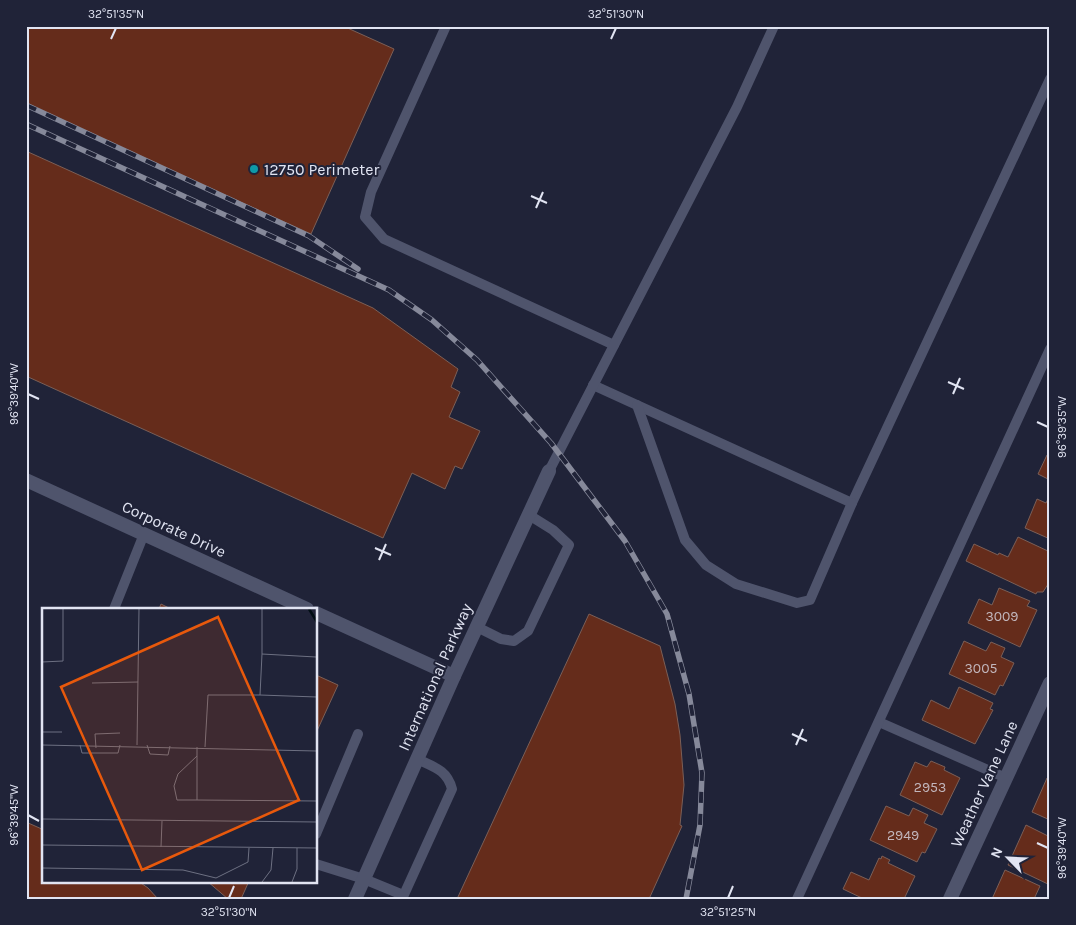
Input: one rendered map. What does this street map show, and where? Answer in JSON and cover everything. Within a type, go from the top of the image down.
[{"type":"street","name":"International Parkway","points":[[355,899],[416,759],[549,471]]},
{"type":"street","name":"Corporate Drive","points":[[26,480],[305,608]]},
{"type":"street","points":[[318,614],[454,676]]},
{"type":"street","name":"Weather Vane Lane","points":[[950,899],[1050,683]]},
{"type":"lane","points":[[446,26],[371,192],[365,217],[384,239],[614,345]]},
{"type":"lane","points":[[549,471],[737,107],[774,26]]},
{"type":"lane","points":[[636,405],[685,540],[706,566],[736,584],[797,603],[810,600],[852,503],[1050,79]]},
{"type":"lane","points":[[797,899],[1050,349]]},
{"type":"lane","points":[[593,385],[852,503]]},
{"type":"lane","points":[[476,627],[501,639],[514,641],[528,631],[569,545],[553,530],[529,515]]},
{"type":"lane","points":[[114,608],[144,534]]},
{"type":"lane","points":[[879,722],[1006,778]]},
{"type":"lane","points":[[318,829],[358,734]]},
{"type":"lane","points":[[318,865],[364,879],[402,897],[452,789],[449,778],[438,769],[416,759]]},
{"type":"building","name":"12750 Perimeter","points":[[26,26],[343,26],[394,49],[311,234],[26,105]]},
{"type":"building","points":[[26,151],[373,308],[458,369],[451,387],[460,392],[449,417],[480,431],[462,469],[455,466],[445,489],[412,473],[383,538],[26,376]]},
{"type":"building","points":[[1047,455],[1050,457],[1050,480],[1038,474]]},
{"type":"building","points":[[1050,495],[1050,539],[1025,528],[1037,499],[1046,503]]},
{"type":"building","points":[[1018,537],[1050,552],[1050,581],[1043,592],[1037,592],[1036,594],[966,561],[974,544],[998,555],[999,553],[1008,557]]},
{"type":"building","points":[[999,588],[1030,601],[1027,606],[1037,610],[1020,647],[968,623],[979,599],[992,605]]},
{"type":"building","points":[[161,604],[169,608],[159,608]]},
{"type":"building","points":[[589,614],[660,646],[675,704],[680,735],[684,785],[680,825],[682,826],[649,899],[457,899]]},
{"type":"building","points":[[964,641],[986,651],[991,642],[1005,648],[1001,657],[1014,663],[1003,686],[1000,685],[995,695],[949,674]]},
{"type":"building","points":[[318,676],[338,685],[318,729]]},
{"type":"building","points":[[959,687],[993,703],[990,709],[993,710],[975,744],[922,720],[931,700],[949,709]]},
{"type":"building","points":[[931,761],[945,767],[944,770],[960,778],[942,815],[900,795],[915,762],[927,767]]},
{"type":"building","points":[[1047,778],[1050,780],[1050,820],[1032,812]]},
{"type":"building","points":[[886,806],[909,816],[913,808],[928,815],[924,823],[937,829],[925,853],[922,852],[917,862],[870,840]]},
{"type":"building","points":[[26,822],[42,829],[42,882],[139,882],[158,899],[26,899]]},
{"type":"building","points":[[1026,825],[1050,837],[1050,885],[1008,865]]},
{"type":"building","points":[[882,856],[890,860],[888,863],[915,876],[904,899],[864,899],[843,889],[851,872],[869,880],[879,858],[881,859]]},
{"type":"building","points":[[1005,870],[1040,886],[1034,899],[992,899]]},
{"type":"building","points":[[208,882],[249,882],[241,899],[228,899]]},
{"type":"railway","points":[[26,105],[309,236],[358,269]]},
{"type":"railway","points":[[26,124],[389,290],[432,320],[477,360],[551,443],[625,541],[667,614],[689,694],[702,773],[700,825],[686,899]]},
{"type":"place","name":"12750 Perimeter","points":[[254,169]]}]
